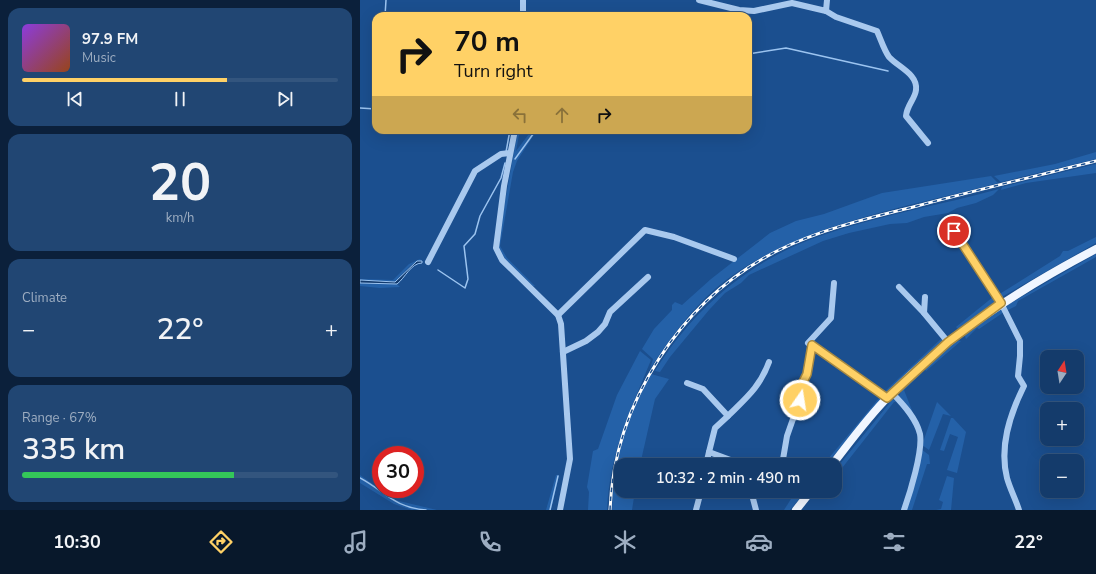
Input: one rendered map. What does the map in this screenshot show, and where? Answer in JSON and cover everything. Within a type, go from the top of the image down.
[{"type":"main road","points":[[838,458],[889,395],[948,342],[1001,303],[1096,249]]},
{"type":"main road","points":[[796,510],[805,498]]},
{"type":"street","points":[[523,0],[523,12]]},
{"type":"street","points":[[699,0],[739,10],[754,11],[792,3],[826,11],[836,17],[876,31],[890,58],[916,82],[916,90],[908,105],[906,116],[928,143]]},
{"type":"street","points":[[826,11],[827,0]]},
{"type":"street","points":[[514,134],[495,241],[497,254],[558,315],[561,324],[570,459],[560,510]]},
{"type":"street","points":[[428,262],[475,171],[501,154],[510,153]]},
{"type":"street","points":[[558,315],[645,230],[674,237],[734,258]]},
{"type":"street","points":[[954,231],[1001,303],[1020,341],[1018,376],[1024,386],[1013,409],[1005,446],[1007,478],[1019,510]]},
{"type":"street","points":[[563,352],[571,350],[598,332],[605,324],[610,312],[648,277]]},
{"type":"street","points":[[834,283],[831,318],[808,343],[889,395],[907,409],[920,433],[920,447],[909,496],[904,510]]},
{"type":"street","points":[[899,287],[924,313],[948,342]]},
{"type":"street","points":[[924,297],[924,313]]},
{"type":"street","points":[[783,458],[788,436],[800,400],[801,386],[808,369],[812,345]]},
{"type":"street","points":[[708,458],[715,428],[757,388],[764,378],[769,362]]},
{"type":"street","points":[[687,383],[703,389],[728,416]]},
{"type":"street","points":[[709,452],[725,458]]},
{"type":"street","points":[[696,510],[699,498]]},
{"type":"street","points":[[753,498],[756,510]]},
{"type":"shaded area","points":[[517,134],[519,134],[516,151],[529,134],[534,134],[517,161],[513,172],[500,246],[507,258],[535,286],[533,286],[502,256],[499,251],[498,240]]},
{"type":"shaded area","points":[[1096,152],[1096,159],[1001,182],[994,176],[1055,164]]},
{"type":"shaded area","points":[[1096,164],[1096,173],[1026,183],[1001,190],[1002,187]]},
{"type":"shaded area","points":[[991,176],[998,183],[850,221],[813,234],[778,249],[745,267],[715,289],[697,307],[672,337],[650,369],[653,359],[642,349],[654,329],[672,310],[672,305],[675,302],[682,305],[711,279],[770,233],[796,221],[824,214],[882,193]]},
{"type":"shaded area","points":[[999,189],[993,195],[976,203],[957,208],[948,213],[924,217],[907,223],[890,224],[849,233],[823,241],[749,275],[741,283],[725,293],[670,357],[660,372],[655,371],[688,326],[707,306],[727,288],[772,257],[797,245],[845,228]]},
{"type":"shaded area","points":[[1096,237],[1096,243],[1000,298],[998,295],[1060,256],[1063,251],[1068,251]]},
{"type":"shaded area","points":[[1096,254],[1096,257],[1018,301],[1016,306],[1006,311],[1004,307]]},
{"type":"shaded area","points":[[420,259],[422,261],[414,263],[395,282],[360,280],[393,280],[409,264]]},
{"type":"shaded area","points":[[417,261],[422,261],[422,263],[411,268],[397,284],[360,283],[360,280],[395,282]]},
{"type":"shaded area","points":[[360,283],[397,284],[400,287],[380,288],[360,286]]},
{"type":"shaded area","points":[[993,297],[996,301],[958,329],[956,327]]},
{"type":"shaded area","points":[[1002,308],[1004,312],[979,329],[977,328],[966,339],[964,334]]},
{"type":"shaded area","points":[[942,338],[944,340],[884,395],[883,393]]},
{"type":"shaded area","points":[[956,340],[961,341],[926,371],[924,368]]},
{"type":"shaded area","points":[[640,351],[651,360],[622,432],[614,458],[607,510],[588,510],[589,492],[587,487],[593,451],[598,449],[617,395]]},
{"type":"shaded area","points":[[920,372],[922,373],[904,390],[917,423],[899,396],[902,390]]},
{"type":"shaded area","points":[[651,374],[669,379],[655,399],[642,458],[618,458],[622,439],[634,405]]},
{"type":"shaded area","points":[[880,397],[882,398],[832,458],[829,458]]},
{"type":"shaded area","points":[[893,399],[896,402],[894,402],[842,468],[842,461]]},
{"type":"shaded area","points":[[937,402],[951,416],[943,414],[929,450],[922,445]]},
{"type":"shaded area","points":[[951,418],[953,418],[966,432],[957,473],[947,470],[958,437],[950,434],[944,451],[940,450]]},
{"type":"shaded area","points":[[921,449],[929,455],[930,464],[927,464],[912,510],[905,510]]},
{"type":"shaded area","points":[[360,475],[372,484],[372,490],[360,483]]},
{"type":"shaded area","points":[[556,475],[559,475],[551,510],[546,510]]},
{"type":"shaded area","points":[[947,476],[954,478],[951,510],[936,510],[941,509],[943,502],[939,500]]},
{"type":"shaded area","points":[[614,484],[614,498],[634,498],[632,510],[612,510]]},
{"type":"shaded area","points":[[384,498],[392,498],[395,500],[437,510],[412,510],[394,504]]},
{"type":"shaded area","points":[[792,498],[800,498],[790,510],[784,510]]},
{"type":"waterway","points":[[385,12],[386,0]]},
{"type":"waterway","points":[[752,53],[786,48],[888,71]]},
{"type":"waterway","points":[[360,108],[372,109]]},
{"type":"waterway","points":[[506,152],[509,134]]},
{"type":"waterway","points":[[515,159],[533,134]]},
{"type":"waterway","points":[[438,270],[465,288],[468,279],[464,246],[475,234],[480,216],[501,178],[505,163]]},
{"type":"waterway","points":[[550,510],[558,476]]},
{"type":"waterway","points":[[360,478],[405,506],[426,510]]},
{"type":"railway","points":[[610,510],[614,470],[624,431],[639,394],[659,359],[683,326],[711,297],[742,272],[777,251],[828,230],[962,194],[1096,161]]},
{"type":"route","points":[[800,400],[801,386],[810,364],[812,345],[887,398],[948,342],[1001,303],[954,231]]}]
